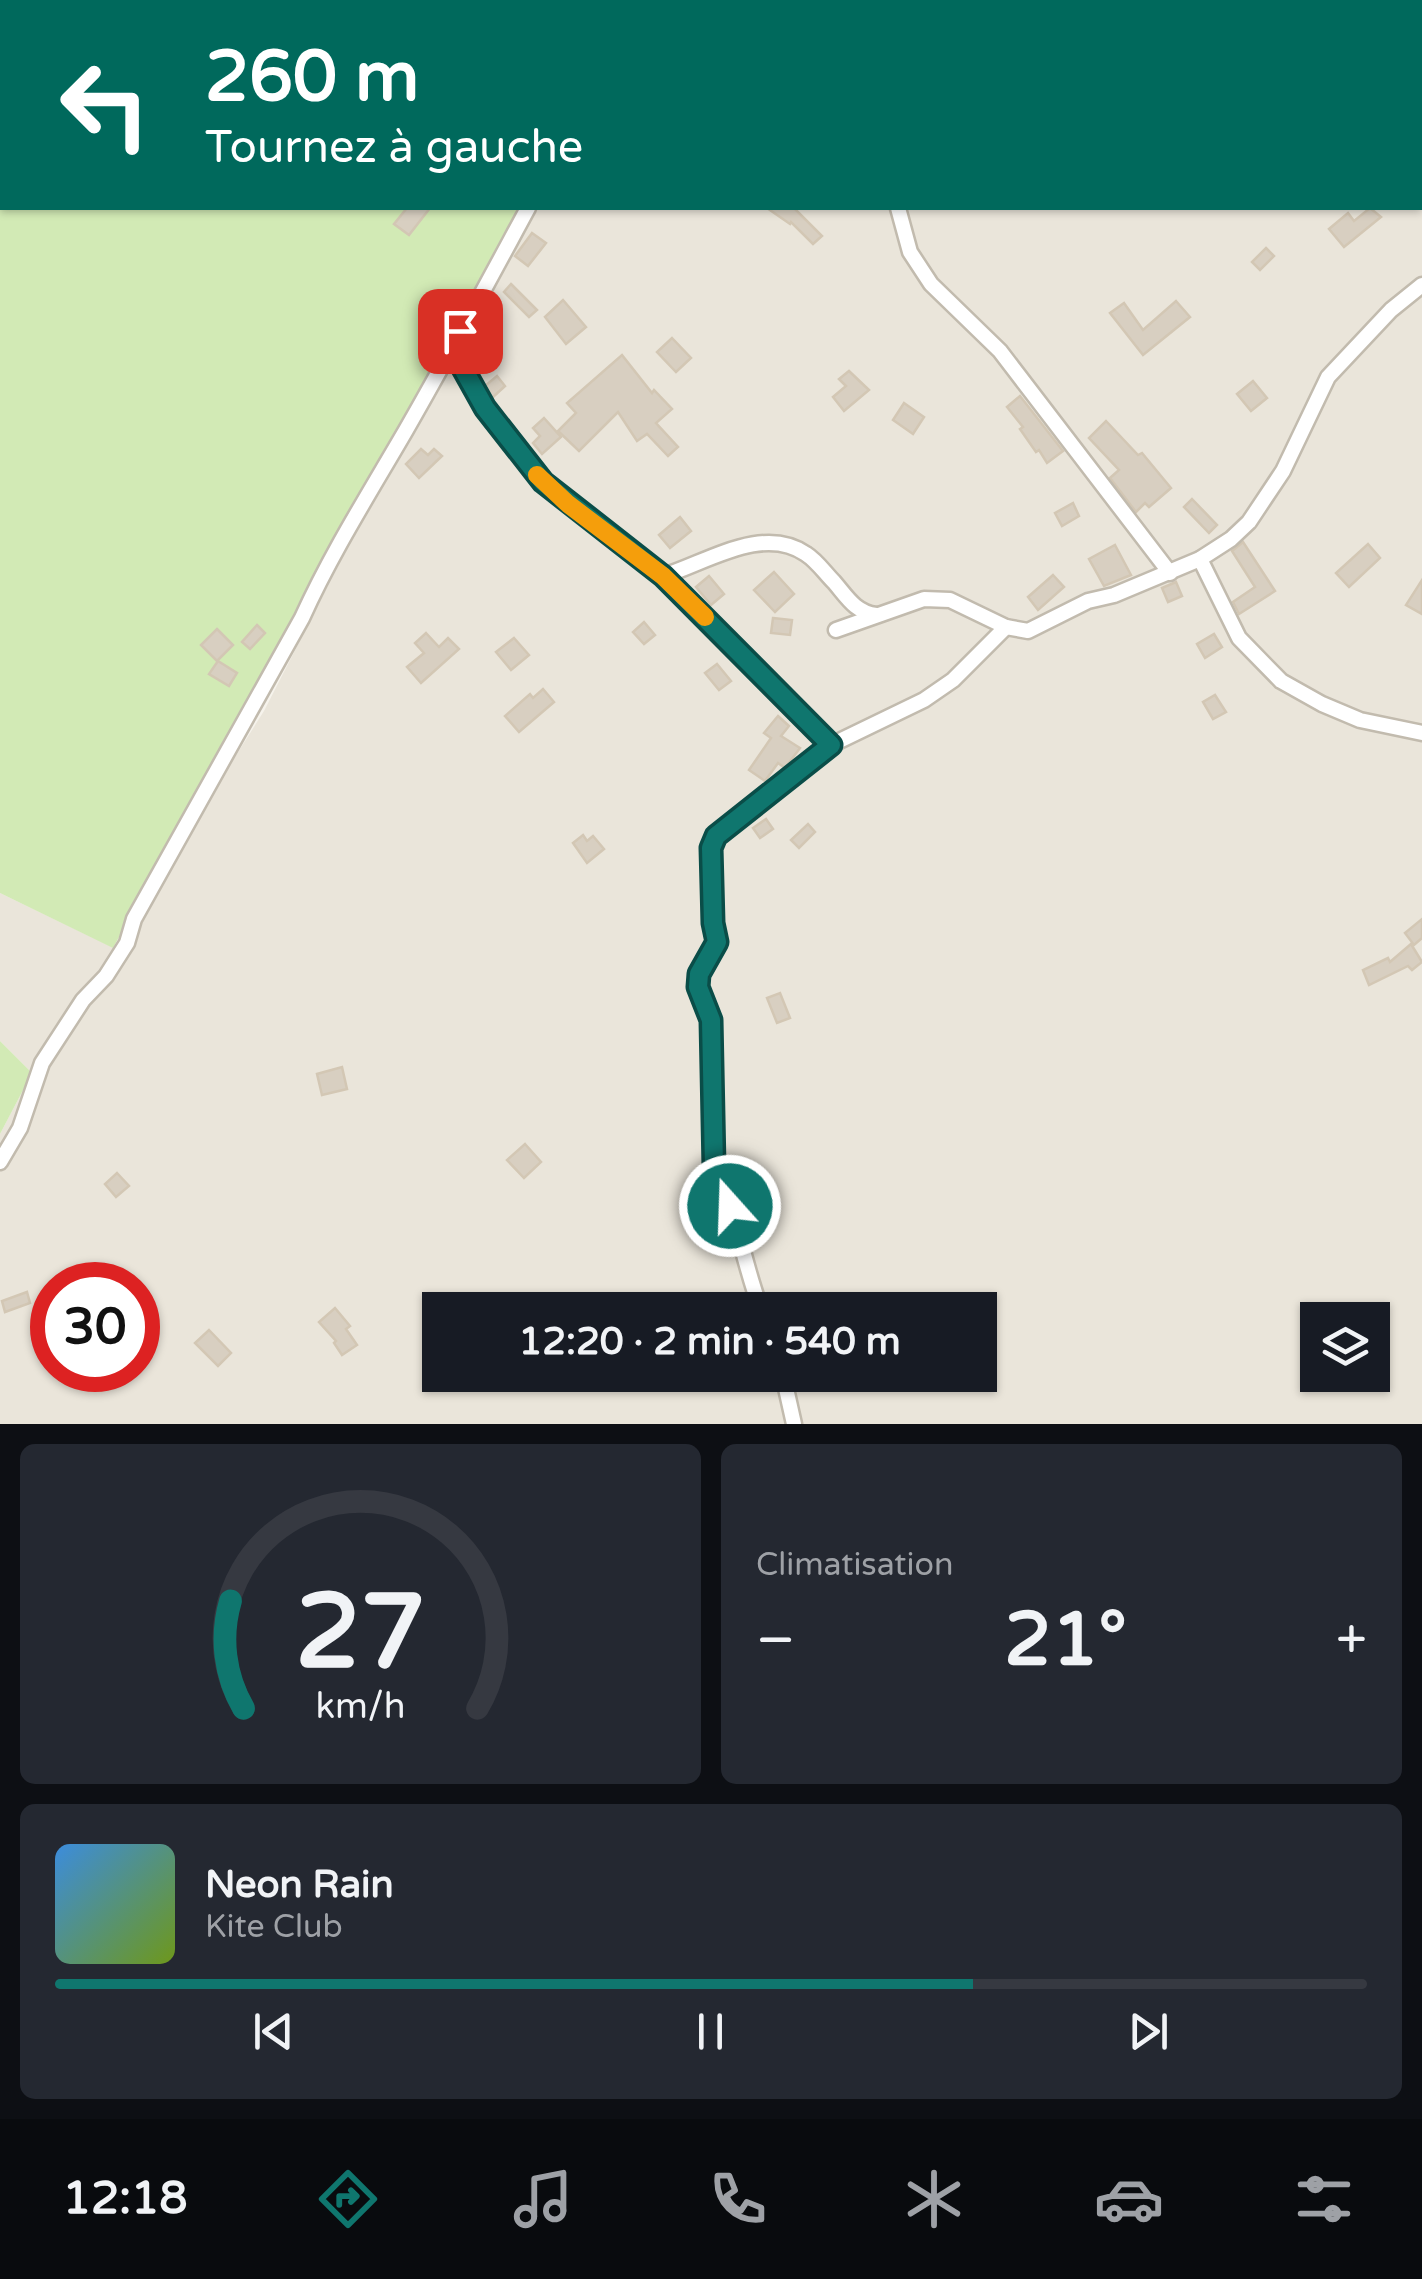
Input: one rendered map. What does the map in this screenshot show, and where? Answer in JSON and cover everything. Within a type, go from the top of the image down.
[{"type":"street","points":[[0,1162],[20,1128],[42,1063],[127,942],[134,919],[302,618],[325,566],[506,254],[527,210]]},
{"type":"street","points":[[899,210],[910,252],[931,284],[1000,350],[1170,573]]},
{"type":"street","points":[[836,630],[924,600],[950,600],[1006,627],[1028,631],[1088,601],[1114,595],[1200,559],[1249,522],[1282,471],[1328,377],[1391,310],[1422,285]]},
{"type":"street","points":[[451,347],[485,408],[543,482],[663,576],[831,745]]},
{"type":"street","points":[[663,576],[742,546],[764,542],[795,547],[810,556],[854,606],[864,613],[882,615]]},
{"type":"street","points":[[1200,559],[1238,638],[1281,681],[1360,720],[1422,733]]},
{"type":"street","points":[[755,1292],[728,1194],[714,1167],[711,1020],[698,987],[699,974],[717,942],[711,848],[716,836],[831,745],[924,700],[954,680],[1006,627]]},
{"type":"street","points":[[787,1392],[794,1424]]},
{"type":"shaded area","points":[[520,210],[1422,210],[1422,1424],[0,1424],[0,1134],[32,1073],[0,1041],[0,893],[114,948],[264,711]]},
{"type":"green space","points":[[0,210],[518,210],[113,948],[0,893]]},
{"type":"green space","points":[[0,1041],[32,1073],[0,1134]]},
{"type":"building","points":[[405,210],[428,210],[409,235],[394,224]]},
{"type":"building","points":[[770,210],[796,210],[822,236],[813,244]]},
{"type":"building","points":[[1368,210],[1381,217],[1344,247],[1329,229],[1348,213],[1354,221]]},
{"type":"building","points":[[532,233],[546,243],[528,266],[515,256]]},
{"type":"building","points":[[1266,248],[1274,256],[1260,270],[1252,262]]},
{"type":"building","points":[[511,284],[537,310],[529,317],[504,292]]},
{"type":"building","points":[[563,300],[586,327],[566,344],[545,317]]},
{"type":"building","points":[[1176,301],[1190,317],[1143,355],[1110,313],[1124,303],[1143,330]]},
{"type":"building","points":[[672,338],[691,358],[676,372],[657,352]]},
{"type":"building","points":[[622,355],[652,393],[654,390],[672,409],[656,423],[678,447],[668,456],[647,434],[637,441],[618,412],[579,451],[558,431],[576,413],[567,403]]},
{"type":"building","points":[[849,371],[869,390],[844,411],[833,397],[846,386],[839,379]]},
{"type":"building","points":[[497,376],[505,386],[492,398],[485,386]]},
{"type":"building","points":[[1253,381],[1267,398],[1251,411],[1237,394]]},
{"type":"building","points":[[1020,396],[1063,451],[1047,463],[1007,407]]},
{"type":"building","points":[[904,403],[924,417],[913,434],[893,420]]},
{"type":"building","points":[[544,418],[561,437],[542,454],[533,443],[540,436],[533,428]]},
{"type":"building","points":[[1106,421],[1138,455],[1142,453],[1171,488],[1149,507],[1145,503],[1136,512],[1110,478],[1119,470],[1089,438]]},
{"type":"building","points":[[421,449],[428,455],[434,449],[442,456],[419,478],[406,464]]},
{"type":"building","points":[[1192,499],[1217,525],[1209,533],[1184,507]]},
{"type":"building","points":[[1073,503],[1079,516],[1062,526],[1055,513]]},
{"type":"building","points":[[680,517],[691,531],[670,548],[659,535]]},
{"type":"building","points":[[1243,542],[1275,591],[1239,614],[1233,602],[1255,587],[1232,551]]},
{"type":"building","points":[[1368,544],[1380,558],[1349,587],[1336,573]]},
{"type":"building","points":[[1115,545],[1131,575],[1104,586],[1089,559]]},
{"type":"building","points":[[774,572],[794,594],[775,612],[754,590]]},
{"type":"building","points":[[1053,575],[1064,587],[1038,610],[1028,597]]},
{"type":"building","points":[[709,576],[724,594],[711,605],[696,587]]},
{"type":"building","points":[[1422,580],[1422,614],[1406,605]]},
{"type":"building","points":[[1176,582],[1182,596],[1168,602],[1162,588]]},
{"type":"building","points":[[773,618],[792,620],[790,635],[771,633]]},
{"type":"building","points":[[644,622],[655,635],[644,644],[633,632]]},
{"type":"building","points":[[257,625],[265,633],[250,649],[242,642]]},
{"type":"building","points":[[217,629],[233,645],[217,661],[201,645]]},
{"type":"building","points":[[426,633],[439,647],[448,638],[459,649],[421,683],[407,667],[424,653],[415,643]]},
{"type":"building","points":[[1214,634],[1222,647],[1205,658],[1197,644]]},
{"type":"building","points":[[514,638],[529,655],[511,670],[496,652]]},
{"type":"building","points":[[218,661],[237,673],[229,686],[209,674]]},
{"type":"building","points":[[717,664],[731,681],[719,690],[705,673]]},
{"type":"building","points":[[543,689],[554,702],[519,732],[505,716],[530,694],[533,698]]},
{"type":"building","points":[[1215,695],[1226,712],[1213,719],[1203,702]]},
{"type":"building","points":[[778,716],[789,726],[781,736],[800,748],[785,768],[778,763],[765,781],[749,770],[771,738],[764,733]]},
{"type":"building","points":[[766,819],[773,829],[760,838],[753,828]]},
{"type":"building","points":[[808,824],[815,832],[799,848],[791,840]]},
{"type":"building","points":[[583,835],[587,841],[593,836],[604,849],[587,863],[573,843]]},
{"type":"building","points":[[1422,919],[1422,938],[1414,945],[1405,933]]},
{"type":"building","points":[[1411,944],[1422,962],[1412,970],[1408,966],[1369,985],[1363,970],[1388,958],[1390,962]]},
{"type":"building","points":[[780,993],[790,1018],[777,1023],[767,998]]},
{"type":"building","points":[[342,1067],[347,1089],[322,1095],[317,1074]]},
{"type":"building","points":[[525,1144],[541,1162],[524,1178],[507,1160]]},
{"type":"building","points":[[117,1173],[129,1186],[116,1197],[105,1184]]},
{"type":"building","points":[[27,1292],[30,1303],[5,1312],[2,1301]]},
{"type":"building","points":[[335,1308],[350,1326],[346,1329],[357,1345],[342,1355],[336,1341],[319,1322]]},
{"type":"building","points":[[209,1330],[231,1353],[218,1366],[195,1343]]},
{"type":"slow traffic","points":[[537,475],[568,504],[663,576],[705,617]]},
{"type":"route","points":[[460,331],[451,347],[465,376],[543,482],[663,576],[831,745],[716,836],[711,848],[717,942],[699,974],[698,987],[711,1020],[714,1167],[730,1206]]}]
